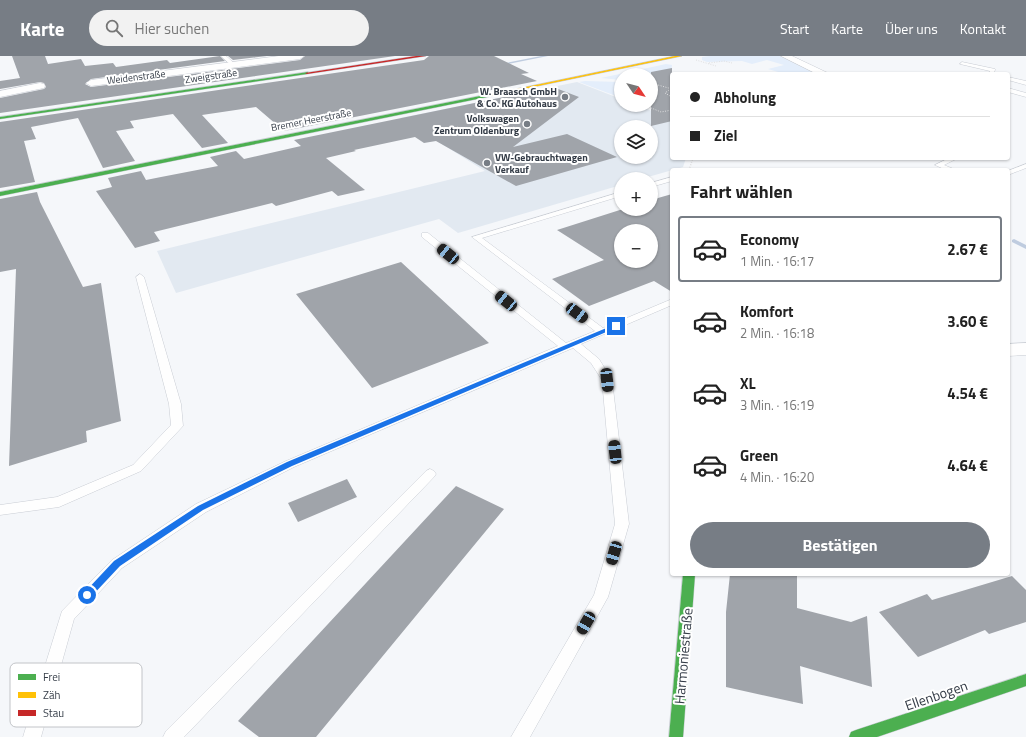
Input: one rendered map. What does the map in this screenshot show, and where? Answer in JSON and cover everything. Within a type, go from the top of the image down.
[{"type":"street","name":"Weidenstraße","points":[[91,83],[300,56]]},
{"type":"street","name":"Zweigstraße","points":[[0,118],[424,56]]},
{"type":"street","name":"Bremer Heerstraße","points":[[0,194],[680,56]]},
{"type":"street","points":[[785,56],[821,72]]},
{"type":"street","points":[[0,94],[40,86]]},
{"type":"street","points":[[1010,350],[1026,349]]},
{"type":"street","name":"Harmoniestraße","points":[[676,737],[689,576]]},
{"type":"street","name":"Ellenbogen","points":[[856,737],[1026,680]]},
{"type":"lane","points":[[223,56],[234,65]]},
{"type":"lane","points":[[962,63],[993,70],[992,72]]},
{"type":"lane","points":[[1010,79],[1026,83]]},
{"type":"lane","points":[[1010,90],[1026,94]]},
{"type":"lane","points":[[947,168],[938,165],[951,160]]},
{"type":"lane","points":[[1010,172],[1026,166]]},
{"type":"lane","points":[[658,183],[670,180]]},
{"type":"lane","points":[[602,332],[476,237],[614,196]]},
{"type":"lane","points":[[424,235],[570,345],[595,361],[607,380],[622,524],[601,597],[520,737]]},
{"type":"lane","points":[[0,510],[59,502],[137,468],[177,426],[175,404],[140,277]]},
{"type":"lane","points":[[53,663],[67,616],[117,564],[201,508],[290,464],[670,303]]},
{"type":"lane","points":[[172,737],[430,474]]},
{"type":"lane","points":[[32,737],[35,727]]},
{"type":"path","points":[[691,58],[716,66]]},
{"type":"path","points":[[706,63],[724,61],[732,63]]},
{"type":"path","points":[[658,85],[669,89],[665,93],[670,96]]},
{"type":"path","points":[[658,111],[661,112],[670,110]]},
{"type":"shaded area","points":[[780,56],[812,72],[778,72],[768,69],[784,65],[767,60],[752,64],[742,61],[707,62],[702,60],[702,57]]},
{"type":"shaded area","points":[[666,64],[672,65],[670,75],[658,75],[658,68],[647,68]]},
{"type":"shaded area","points":[[614,75],[614,79],[601,78]]},
{"type":"shaded area","points":[[577,82],[614,96],[614,112],[654,112],[670,118],[670,160],[685,160],[683,167],[670,168],[670,171],[658,174],[658,172],[614,172],[614,187],[458,233],[439,219],[176,293],[157,251],[485,171],[400,118]]},
{"type":"shaded area","points":[[579,82],[614,82],[614,95]]},
{"type":"building","points":[[12,56],[45,56],[48,64],[81,59],[85,66],[113,63],[116,67],[167,60],[170,63],[220,56],[225,61],[91,79],[85,84],[91,87],[300,60],[305,56],[395,56],[0,113],[0,98],[44,89],[46,87],[44,83],[40,82],[0,89],[0,81],[20,78]]},
{"type":"building","points":[[228,56],[267,56],[233,60]]},
{"type":"building","points":[[429,56],[494,56],[529,73],[521,74],[537,81],[284,131],[256,107],[202,115],[228,143],[202,148],[173,114],[130,121],[134,128],[116,131],[135,161],[103,168],[78,118],[31,127],[36,139],[24,141],[35,182],[0,188],[0,122],[424,60]]},
{"type":"building","points":[[672,68],[672,72],[670,72],[670,121],[658,124],[658,120],[651,120],[651,112],[658,112],[658,71]]},
{"type":"building","points":[[553,87],[579,97],[513,147],[567,134],[614,156],[614,158],[516,186],[436,141],[424,143],[415,137],[354,150],[356,151],[326,158],[365,190],[338,196],[332,191],[276,206],[272,203],[154,232],[160,241],[135,248],[96,191],[112,187],[108,178],[141,171],[146,180],[218,166],[210,157],[236,151],[244,159],[301,146],[294,140]]},
{"type":"building","points":[[37,192],[40,202],[83,287],[101,283],[121,421],[86,431],[87,442],[9,466],[16,269],[0,272],[0,199]]},
{"type":"building","points":[[670,195],[670,291],[654,281],[589,306],[552,279],[604,260],[557,230],[614,212],[614,216],[658,216],[658,198]]},
{"type":"building","points":[[401,262],[489,343],[372,388],[296,294]]},
{"type":"building","points":[[347,479],[357,497],[298,522],[288,503]]},
{"type":"building","points":[[456,486],[504,509],[316,737],[259,737],[238,721]]},
{"type":"building","points":[[730,576],[797,576],[797,608],[851,622],[867,616],[872,687],[800,666],[803,704],[726,687],[726,612]]},
{"type":"building","points":[[1012,576],[1026,590],[1026,622],[989,634],[985,630],[918,657],[879,612],[927,594],[932,600]]},
{"type":"waterway","points":[[498,65],[546,56]]},
{"type":"waterway","points":[[1014,241],[1026,247]]},
{"type":"traffic: fast","points":[[0,118],[307,73]]},
{"type":"traffic: fast","points":[[0,194],[490,95]]},
{"type":"traffic: fast","points":[[676,737],[689,576]]},
{"type":"traffic: fast","points":[[856,737],[1026,680]]},
{"type":"traffic: slow","points":[[490,95],[680,56]]},
{"type":"traffic: jam","points":[[307,73],[424,56]]},
{"type":"place","name":"W. Braasch GmbH & Co. KG Autohaus","points":[[565,97]]},
{"type":"place","name":"Volkswagen Zentrum Oldenburg","points":[[527,124]]},
{"type":"place","name":"VW-Gebrauchtwagen Verkauf","points":[[487,163]]},
{"type":"route","points":[[87,595],[117,564],[201,508],[290,464],[616,326]]}]
